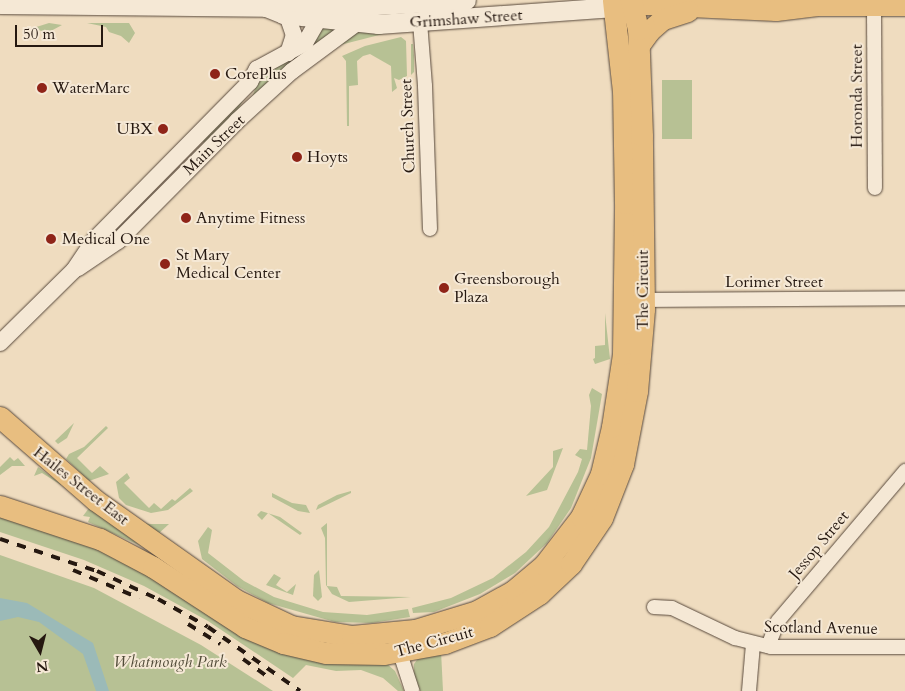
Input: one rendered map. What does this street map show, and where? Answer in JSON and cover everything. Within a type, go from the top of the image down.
[{"type":"main road","name":"Grimshaw Street","points":[[0,4],[266,4],[283,1],[357,23],[419,13],[466,0]]},
{"type":"main road","name":"Grimshaw Street","points":[[785,0],[817,5]]},
{"type":"main road","name":"Grimshaw Street","points":[[266,4],[287,15],[322,12],[419,13],[622,3],[776,10],[817,5],[905,5]]},
{"type":"main road","name":"The Circuit","points":[[622,3],[639,45],[631,300]]},
{"type":"main road","name":"The Circuit","points":[[0,506],[82,532],[149,564],[229,619],[283,643],[347,655],[398,643],[452,640],[506,618],[558,578],[584,548],[602,518],[623,464],[641,361],[631,300],[623,91],[622,3]]},
{"type":"main road","points":[[639,45],[648,31],[663,19],[705,7]]},
{"type":"main road","name":"Hailes Street East","points":[[0,417],[75,485],[162,547]]},
{"type":"main road","points":[[149,564],[162,547]]},
{"type":"main road","name":"The Circuit","points":[[162,547],[236,600],[285,624],[332,635],[398,643]]},
{"type":"street","name":"Horonda Street","points":[[874,4],[875,188]]},
{"type":"street","name":"Main Street","points":[[2,345],[79,263],[99,235],[254,75],[309,40],[322,12]]},
{"type":"street","name":"Church Street","points":[[419,13],[425,86],[430,228]]},
{"type":"street","points":[[287,15],[294,35],[288,53]]},
{"type":"street","name":"Main Street","points":[[79,263],[136,222],[237,121],[272,89],[304,61],[357,23]]},
{"type":"street","points":[[237,121],[245,108],[254,75],[275,74],[272,89]]},
{"type":"street","name":"Lorimer Street","points":[[631,300],[905,298]]},
{"type":"street","name":"Jessop Street","points":[[768,646],[778,621],[905,470]]},
{"type":"street","name":"Scotland Avenue","points":[[654,607],[672,608],[752,644],[768,646],[905,647]]},
{"type":"street","points":[[398,643],[412,691]]},
{"type":"street","points":[[749,691],[752,644]]},
{"type":"green space","points":[[49,23],[62,25],[49,32],[30,29]]},
{"type":"green space","points":[[87,23],[129,23],[135,33],[129,43],[121,36],[109,32],[106,27]]},
{"type":"green space","points":[[320,26],[343,28],[279,77],[273,67]]},
{"type":"green space","points":[[355,31],[391,32],[340,45]]},
{"type":"green space","points":[[401,37],[406,41],[407,76],[399,80],[394,78],[397,88],[392,92],[391,66],[370,54],[363,56],[357,61],[358,85],[349,86],[349,126],[347,126],[346,61],[342,56],[365,46]]},
{"type":"green space","points":[[411,44],[413,44],[414,72],[411,75]]},
{"type":"green space","points":[[266,73],[271,74],[271,81],[252,98],[259,77]]},
{"type":"green space","points":[[662,80],[692,80],[692,139],[662,139]]},
{"type":"green space","points":[[243,100],[238,110],[205,144],[202,140]]},
{"type":"green space","points":[[605,313],[610,359],[595,364],[593,359],[595,358],[595,346],[605,345]]},
{"type":"green space","points":[[592,388],[602,394],[591,458],[571,508],[547,543],[515,573],[480,594],[434,612],[413,613],[412,608],[451,598],[493,578],[526,552],[549,527],[578,472],[582,459],[575,455],[580,449],[587,450],[591,406],[589,395]]},
{"type":"green space","points":[[74,423],[67,438],[58,444],[55,441]]},
{"type":"green space","points":[[106,426],[108,428],[77,458],[92,473],[100,466],[109,474],[89,481],[66,459],[69,454],[84,447]]},
{"type":"green space","points":[[563,448],[547,490],[526,496],[553,467],[553,451]]},
{"type":"green space","points":[[10,457],[14,461],[18,458],[25,466],[12,466],[0,475],[0,467]]},
{"type":"green space","points":[[38,467],[61,485],[42,473],[34,476]]},
{"type":"green space","points":[[127,473],[130,478],[124,483],[149,508],[154,503],[161,509],[172,499],[175,501],[190,488],[193,491],[168,510],[151,513],[126,505],[119,498],[116,482]]},
{"type":"green space","points":[[351,491],[351,493],[316,510],[318,505],[337,495]]},
{"type":"green space","points":[[272,493],[292,503],[306,505],[310,513],[298,511],[272,497]]},
{"type":"green space","points":[[89,508],[141,546],[88,522],[90,517],[83,516]]},
{"type":"green space","points":[[261,511],[268,513],[262,520],[257,515]]},
{"type":"green space","points":[[269,513],[280,517],[302,533],[300,535]]},
{"type":"green space","points":[[0,517],[63,536],[386,663],[395,671],[404,691],[398,691],[383,678],[361,670],[336,671],[306,665],[293,678],[208,621],[144,586],[84,560],[0,532]]},
{"type":"green space","points":[[142,523],[150,524],[169,524],[157,535]]},
{"type":"green space","points":[[327,523],[327,586],[337,587],[341,596],[411,597],[349,602],[332,594],[326,585],[325,538],[321,528]]},
{"type":"green space","points":[[208,527],[212,530],[208,553],[244,581],[274,597],[323,612],[367,615],[408,609],[410,617],[372,623],[335,622],[268,603],[237,586],[202,559],[198,541]]},
{"type":"green space","name":"Whatmough Park","points":[[0,555],[94,588],[201,645],[273,691],[0,691]]},
{"type":"green space","points":[[319,570],[322,597],[318,601],[313,596],[314,575]]},
{"type":"green space","points":[[274,574],[281,578],[276,585],[287,592],[296,584],[293,595],[266,585]]},
{"type":"green space","points":[[441,651],[443,691],[420,691],[414,676],[414,664],[419,657]]},
{"type":"water","points":[[0,598],[27,603],[93,643],[109,691],[96,691],[83,654],[39,622],[18,617],[0,621]]},
{"type":"railway","points":[[0,539],[97,571],[158,599],[208,627],[300,691]]},
{"type":"railway","points":[[73,570],[139,598]]},
{"type":"railway","points":[[188,624],[220,644]]},
{"type":"railway","points":[[243,659],[271,679]]},
{"type":"place","name":"CorePlus","points":[[215,74]]},
{"type":"place","name":"WaterMarc","points":[[42,88]]},
{"type":"place","name":"UBX","points":[[163,129]]},
{"type":"place","name":"Hoyts","points":[[297,157]]},
{"type":"place","name":"Anytime Fitness","points":[[186,218]]},
{"type":"place","name":"Medical One","points":[[51,239]]},
{"type":"place","name":"St Mary Medical Center","points":[[165,264]]},
{"type":"place","name":"Greensborough Plaza","points":[[444,288]]}]
